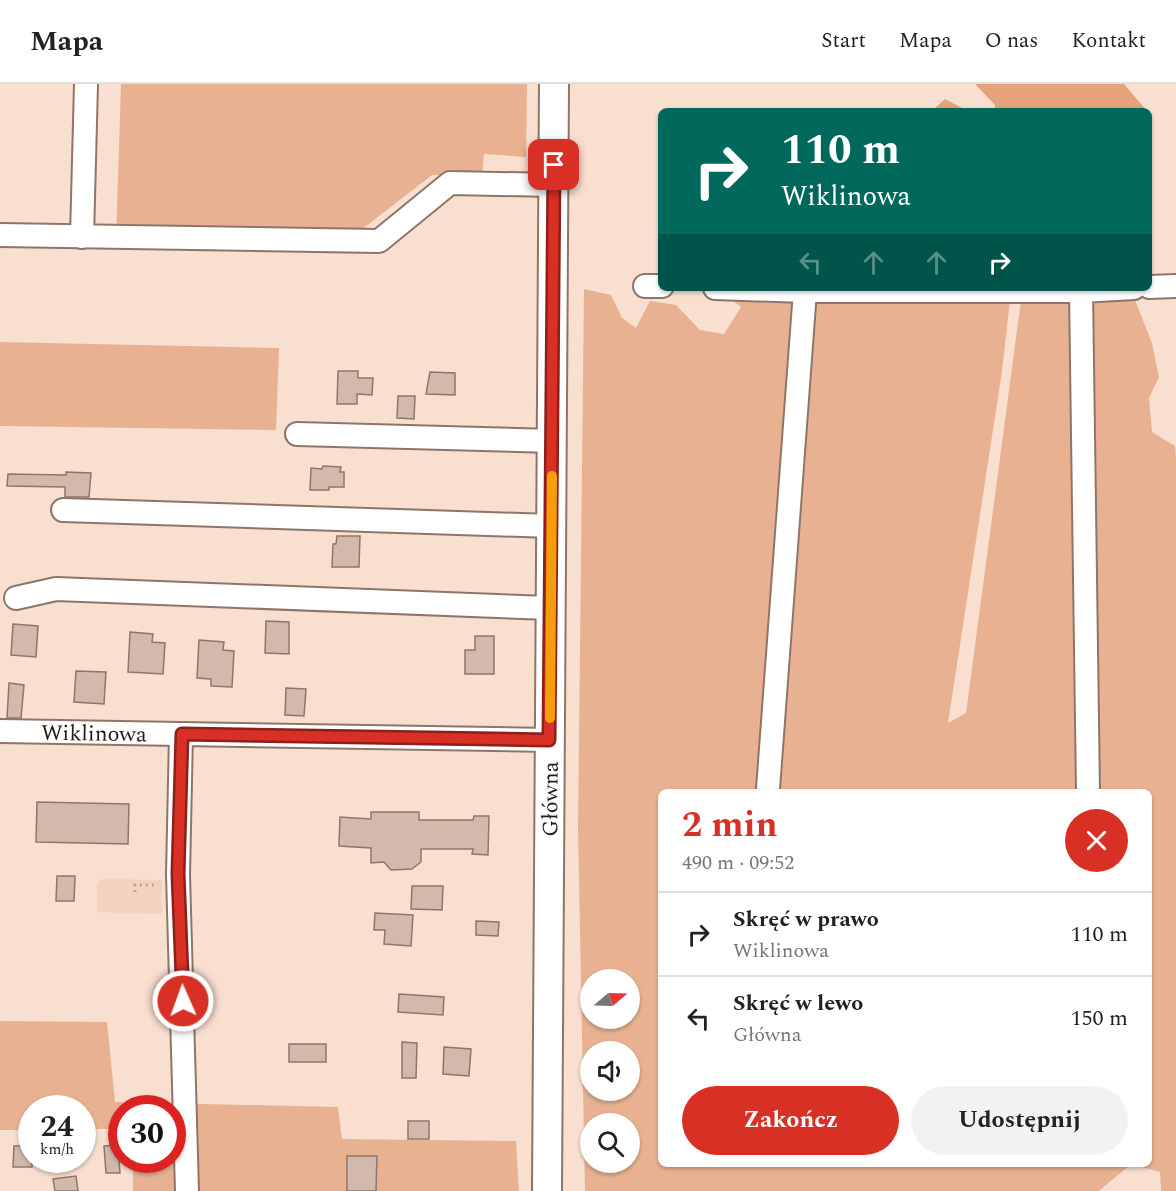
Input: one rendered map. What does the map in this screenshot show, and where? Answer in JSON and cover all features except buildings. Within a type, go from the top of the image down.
[{"type":"main road","name":"Główna","points":[[547,1191],[554,84]]},
{"type":"street","points":[[82,237],[86,84]]},
{"type":"street","points":[[0,235],[379,241],[450,183],[554,185]]},
{"type":"street","points":[[1152,287],[1176,286]]},
{"type":"street","points":[[768,789],[805,291],[1081,291],[1088,789]]},
{"type":"street","points":[[297,434],[553,441]]},
{"type":"street","points":[[63,510],[551,526]]},
{"type":"street","points":[[16,598],[56,590],[550,608]]},
{"type":"street","name":"Wiklinowa","points":[[0,731],[549,740]]},
{"type":"street","points":[[182,734],[178,874],[187,1191]]},
{"type":"path","points":[[135,892],[135,885],[162,885]]},
{"type":"shaded area","points":[[121,84],[527,84],[526,157],[484,154],[482,176],[432,175],[352,237],[116,239]]},
{"type":"shaded area","points":[[975,84],[1124,84],[1144,108],[995,108],[995,105]]},
{"type":"shaded area","points":[[945,99],[962,108],[935,108]]},
{"type":"shaded area","points":[[584,289],[611,295],[622,318],[636,328],[650,301],[676,305],[700,330],[724,334],[741,307],[724,294],[1010,300],[1002,371],[948,723],[966,713],[1021,300],[1135,300],[1152,343],[1159,377],[1149,398],[1152,432],[1175,446],[1176,459],[1176,1191],[1161,1191],[1160,1172],[1142,1167],[1152,1167],[1152,789],[658,789],[658,1167],[1127,1167],[1099,1191],[585,1191],[585,1173],[640,1173],[640,1113],[583,1113],[583,1101],[640,1101],[640,1041],[582,1041],[582,1029],[640,1029],[640,969],[581,969],[578,828]]},
{"type":"shaded area","points":[[0,342],[279,348],[276,430],[0,426]]},
{"type":"shaded area","points":[[103,879],[162,880],[162,914],[97,912],[97,883]]},
{"type":"shaded area","points":[[0,1021],[107,1022],[114,1095],[108,1095],[108,1129],[96,1129],[96,1095],[18,1095],[18,1130],[0,1130]]},
{"type":"shaded area","points":[[186,1104],[338,1107],[342,1139],[516,1141],[519,1191],[133,1191],[133,1173],[186,1173]]},
{"type":"slow traffic","points":[[550,718],[552,476]]},
{"type":"route","points":[[183,1001],[178,874],[182,734],[549,740],[554,165]]}]
